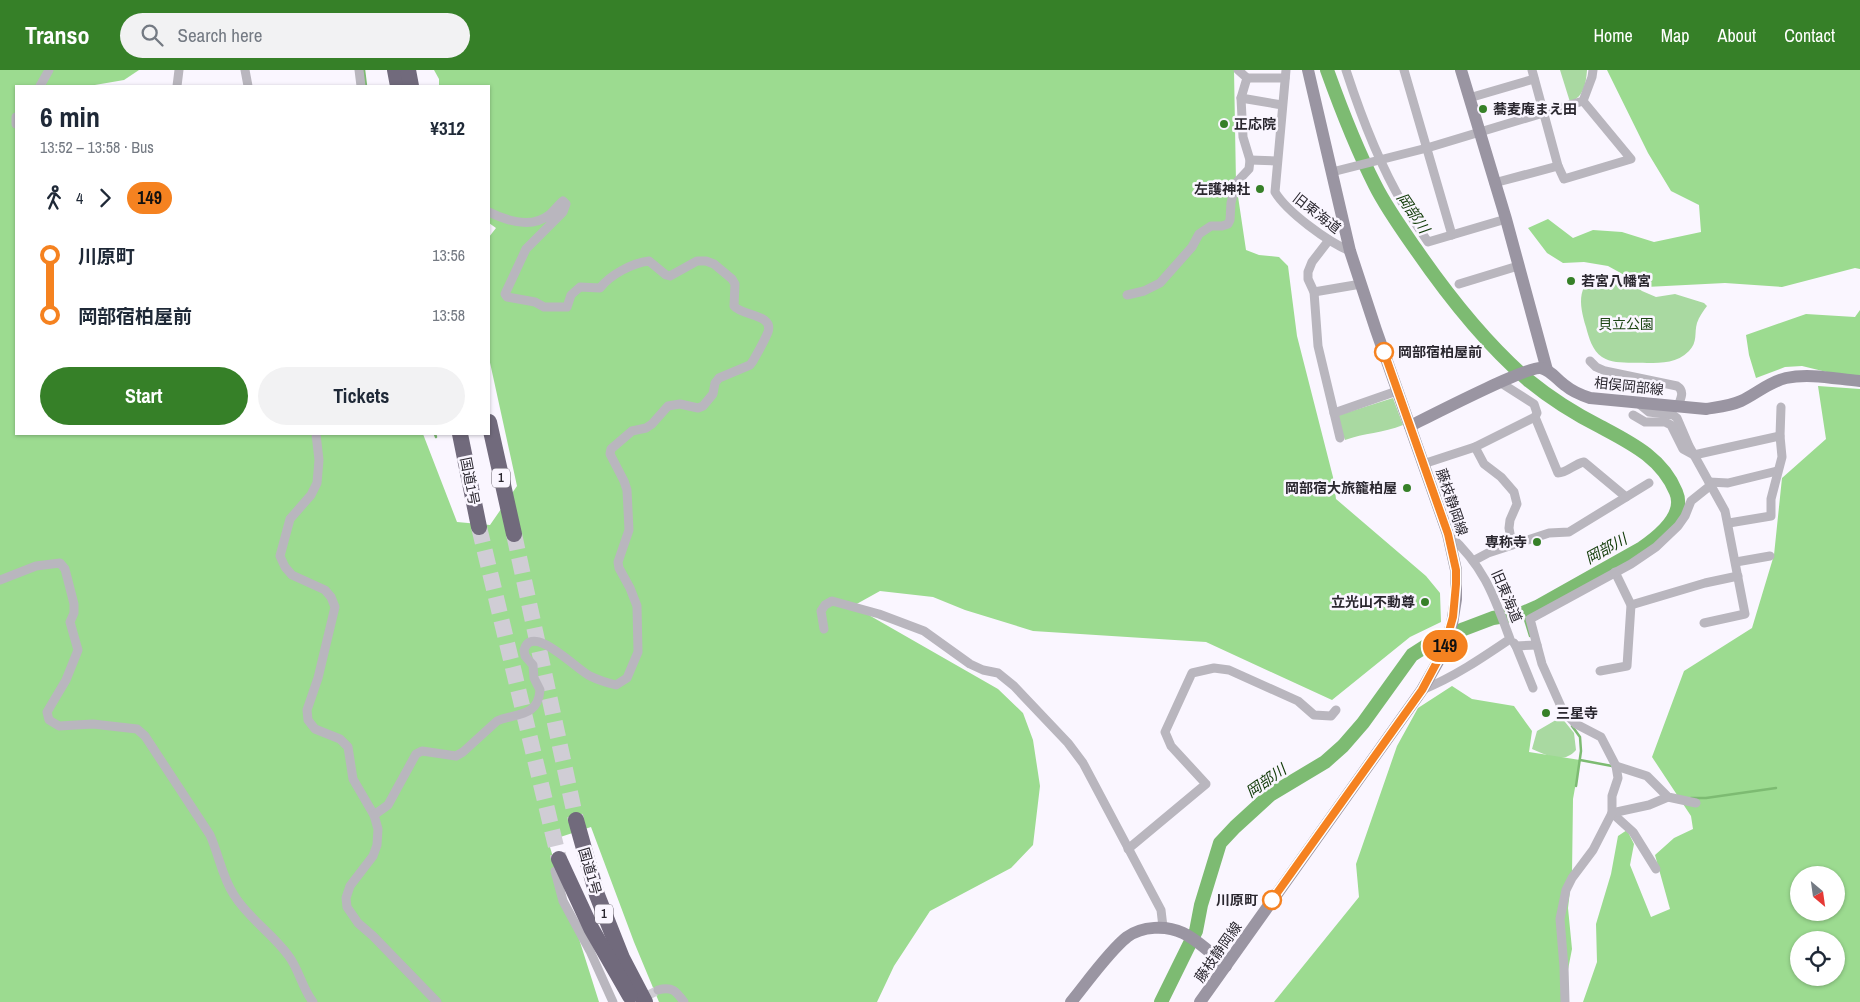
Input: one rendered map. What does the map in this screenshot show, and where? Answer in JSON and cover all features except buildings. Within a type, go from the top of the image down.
[{"type":"highway","points":[[395,70],[398,85]]},
{"type":"highway","points":[[408,70],[411,85]]},
{"type":"highway","name":"1","points":[[490,426],[514,534]]},
{"type":"highway","name":"国道1号","points":[[460,435],[479,528]]},
{"type":"highway","name":"国道1号","points":[[576,820],[596,894],[622,958],[645,1002]]},
{"type":"highway","name":"国道1号","points":[[557,865],[633,1002]]},
{"type":"main road","name":"藤枝静岡線","points":[[1200,1002],[1422,690],[1444,649],[1452,624],[1456,570],[1448,534],[1350,250],[1308,70]]},
{"type":"main road","points":[[1410,426],[1506,380],[1540,369],[1506,219],[1461,70]]},
{"type":"main road","name":"相俣岡部線","points":[[1540,369],[1579,394],[1635,409],[1678,406],[1723,407],[1740,402],[1767,385],[1784,378],[1803,376],[1860,381]]},
{"type":"main road","points":[[1071,1002],[1118,945],[1127,937],[1148,929],[1163,927],[1184,933],[1226,966]]},
{"type":"street","points":[[41,85],[49,70]]},
{"type":"street","points":[[177,85],[179,70]]},
{"type":"street","points":[[246,70],[248,85]]},
{"type":"street","points":[[359,70],[360,85]]},
{"type":"street","points":[[1238,70],[1247,78],[1286,74]]},
{"type":"street","points":[[1346,70],[1362,117],[1386,173],[1403,205],[1428,242],[1506,219]]},
{"type":"street","points":[[1404,70],[1452,235]]},
{"type":"street","points":[[1583,101],[1592,77],[1592,70]]},
{"type":"street","name":"旧東海道","points":[[1286,74],[1274,186],[1275,192],[1280,202],[1329,240],[1338,246],[1350,250]]},
{"type":"street","points":[[1469,98],[1533,74],[1558,166],[1564,179],[1631,159],[1583,101]]},
{"type":"street","points":[[1127,295],[1144,291],[1160,283],[1192,247],[1199,234],[1211,226],[1228,224],[1230,220],[1230,202],[1236,183],[1249,169],[1250,160],[1243,137],[1240,98],[1247,78]]},
{"type":"street","points":[[1240,98],[1282,106]]},
{"type":"street","points":[[1332,172],[1427,148],[1583,101]]},
{"type":"street","points":[[1250,160],[1277,162]]},
{"type":"street","points":[[1494,183],[1558,166]]},
{"type":"street","points":[[374,815],[388,806],[416,754],[422,750],[456,756],[463,752],[497,721],[529,712],[536,704],[540,690],[534,678],[533,665],[524,650],[528,642],[533,640],[542,643],[588,676],[616,686],[627,678],[638,652],[637,606],[618,562],[629,530],[627,490],[610,454],[611,448],[632,431],[646,428],[652,424],[668,406],[680,404],[698,408],[703,406],[713,394],[715,383],[719,378],[750,365],[754,361],[768,333],[769,327],[762,318],[738,311],[734,306],[735,284],[714,264],[706,261],[690,264],[670,276],[649,262],[641,262],[607,279],[600,288],[580,287],[571,295],[567,307],[544,307],[535,302],[507,297],[505,294],[526,249],[563,212],[566,204],[563,201],[549,215],[540,220],[528,222],[510,222],[490,212]]},
{"type":"street","points":[[1329,240],[1309,267],[1308,279],[1314,292],[1318,346],[1340,438]]},
{"type":"street","points":[[1459,284],[1518,266]]},
{"type":"street","points":[[1314,292],[1361,284]]},
{"type":"street","points":[[1590,361],[1596,367],[1605,371],[1677,386],[1682,393],[1678,406]]},
{"type":"street","points":[[1506,380],[1534,404],[1537,413],[1535,417],[1558,473],[1562,473],[1584,462],[1626,497]]},
{"type":"street","points":[[1334,413],[1398,391]]},
{"type":"street","points":[[1729,523],[1771,516],[1770,499],[1782,457],[1780,436],[1781,407]]},
{"type":"street","points":[[1635,409],[1673,415],[1677,418],[1694,455],[1725,511],[1729,523],[1745,614],[1704,622]]},
{"type":"street","points":[[1423,464],[1475,447],[1535,417]]},
{"type":"street","points":[[316,435],[319,460],[317,483],[311,495],[290,519],[280,556],[285,567],[292,575],[325,590],[331,597],[335,607],[318,678],[308,710],[308,720],[315,729],[340,739],[348,748],[353,778],[374,815],[378,830],[377,845],[373,856],[350,886],[346,898],[347,907],[358,923],[437,1002]]},
{"type":"street","points":[[1694,455],[1780,436]]},
{"type":"street","points":[[1475,447],[1484,464],[1501,476],[1514,492],[1517,504],[1510,520],[1509,528],[1512,545]]},
{"type":"street","points":[[1565,1002],[1560,919],[1566,890],[1572,878],[1593,850],[1612,813],[1612,796],[1618,781],[1616,766],[1602,737],[1576,724],[1563,711],[1532,646],[1530,619],[1631,564],[1667,538],[1685,516],[1691,501],[1710,484],[1728,483],[1777,471]]},
{"type":"street","points":[[1473,561],[1488,553],[1549,533],[1568,532],[1649,483]]},
{"type":"street","name":"旧東海道","points":[[1422,690],[1513,643],[1487,580],[1473,561],[1448,534]]},
{"type":"street","points":[[1736,562],[1770,556]]},
{"type":"street","points":[[0,580],[36,566],[60,563],[65,568],[74,604],[74,612],[70,622],[78,650],[66,680],[47,712],[49,720],[59,726],[93,724],[137,729],[145,736],[210,835],[225,879],[234,896],[287,954],[297,969],[313,1002]]},
{"type":"street","points":[[1600,671],[1627,666],[1631,605],[1615,572]]},
{"type":"street","points":[[1631,605],[1705,583],[1738,576]]},
{"type":"street","points":[[824,628],[821,611],[825,604],[832,601],[879,614],[924,631],[970,664],[983,670],[998,673],[1014,686],[1068,743],[1083,763],[1161,910],[1163,927]]},
{"type":"street","points":[[1513,643],[1532,646]]},
{"type":"street","points":[[1513,643],[1533,688]]},
{"type":"street","points":[[1128,849],[1206,784],[1171,746],[1165,732],[1192,673],[1214,668],[1229,670],[1298,701],[1314,715],[1330,716],[1336,710]]},
{"type":"street","points":[[1616,766],[1647,776],[1668,797],[1696,803]]},
{"type":"street","points":[[1612,813],[1649,805],[1668,797]]},
{"type":"street","points":[[1612,813],[1633,832],[1656,869]]},
{"type":"street","points":[[557,865],[563,901],[590,951],[613,1002]]},
{"type":"street","points":[[658,990],[666,987],[675,990],[684,1002]]},
{"type":"green space","points":[[0,70],[139,70],[124,80],[95,85],[15,85],[15,435],[423,435],[457,522],[490,525],[517,486],[490,363],[490,236],[496,228],[490,224],[490,85],[439,85],[439,79],[434,70],[1234,70],[1236,183],[1246,250],[1259,255],[1279,257],[1288,266],[1297,336],[1333,477],[1336,499],[1426,576],[1440,593],[1441,622],[1410,637],[1332,700],[1206,642],[1033,631],[965,610],[933,597],[880,591],[853,606],[998,689],[1023,713],[1033,740],[1040,786],[1033,845],[1011,868],[930,911],[894,966],[877,1002],[659,1002],[634,942],[591,827],[548,841],[599,1002],[0,1002]]},
{"type":"green space","points":[[1560,70],[1587,70],[1585,85],[1575,100],[1570,102]]},
{"type":"green space","points":[[1607,70],[1860,70],[1860,269],[1855,268],[1782,287],[1725,283],[1646,287],[1608,266],[1584,262],[1563,263],[1547,253],[1528,228],[1548,219],[1573,238],[1593,230],[1622,232],[1654,242],[1701,232],[1699,205],[1671,191],[1648,153]]},
{"type":"green space","name":"貝立公園","points":[[1606,273],[1621,276],[1642,291],[1656,297],[1675,294],[1704,303],[1707,306],[1698,321],[1692,348],[1680,358],[1670,362],[1630,363],[1607,360],[1602,357],[1591,344],[1581,302],[1584,287],[1589,281],[1596,276]]},
{"type":"green space","points":[[1860,310],[1860,376],[1835,374],[1802,366],[1785,367],[1756,378],[1749,355],[1746,335],[1806,314],[1855,317]]},
{"type":"green space","points":[[1818,386],[1860,389],[1860,1002],[1583,1002],[1597,962],[1596,924],[1611,874],[1618,836],[1627,830],[1634,844],[1630,865],[1651,917],[1670,909],[1655,855],[1674,838],[1693,829],[1691,816],[1652,757],[1684,671],[1752,628],[1774,555],[1782,478],[1826,439]]},
{"type":"green space","points":[[1393,398],[1403,425],[1345,440],[1336,416]]},
{"type":"green space","points":[[1452,686],[1472,699],[1514,706],[1532,731],[1529,752],[1580,760],[1573,799],[1572,874],[1568,908],[1572,949],[1565,985],[1568,1002],[1274,1002],[1359,897],[1356,864],[1397,746],[1418,708]]},
{"type":"green space","points":[[1561,717],[1574,733],[1576,750],[1571,755],[1560,758],[1532,749],[1537,731]]},
{"type":"waterway","points":[[364,70],[366,85]]},
{"type":"waterway","name":"岡部川","points":[[1161,1002],[1196,931],[1201,905],[1220,843],[1270,795],[1325,762],[1343,746],[1363,723],[1412,655],[1426,646],[1464,629],[1493,618],[1523,613],[1537,607],[1642,548],[1662,532],[1674,517],[1677,509],[1676,492],[1663,470],[1654,461],[1623,439],[1563,405],[1528,380],[1496,350],[1454,301],[1404,233],[1379,193],[1355,143],[1327,70]]},
{"type":"waterway","points":[[1523,613],[1530,636]]},
{"type":"waterway","points":[[1572,726],[1580,737],[1581,751],[1576,786]]},
{"type":"waterway","points":[[1580,760],[1612,766]]},
{"type":"waterway","points":[[1691,798],[1706,798],[1776,788]]},
{"type":"tunnel","points":[[479,527],[559,859]]},
{"type":"tunnel","points":[[514,534],[576,820]]},
{"type":"tunnel","points":[[636,1002],[658,990]]},
{"type":"bus line","name":"149","points":[[1272,900],[1422,690],[1444,649],[1453,617],[1456,599],[1456,570],[1448,534],[1384,352]]},
{"type":"place","name":"蕎麦庵まえ田","points":[[1483,109]]},
{"type":"place","name":"正応院","points":[[1224,124]]},
{"type":"place","name":"左護神社","points":[[1260,189]]},
{"type":"place","name":"若宮八幡宮","points":[[1571,281]]},
{"type":"place","name":"岡部宿柏屋前","points":[[1384,352]]},
{"type":"place","name":"岡部宿大旅籠柏屋","points":[[1407,488]]},
{"type":"place","name":"専称寺","points":[[1537,542]]},
{"type":"place","name":"立光山不動尊","points":[[1425,602]]},
{"type":"place","name":"三星寺","points":[[1546,713]]},
{"type":"place","name":"川原町","points":[[1272,900]]}]
